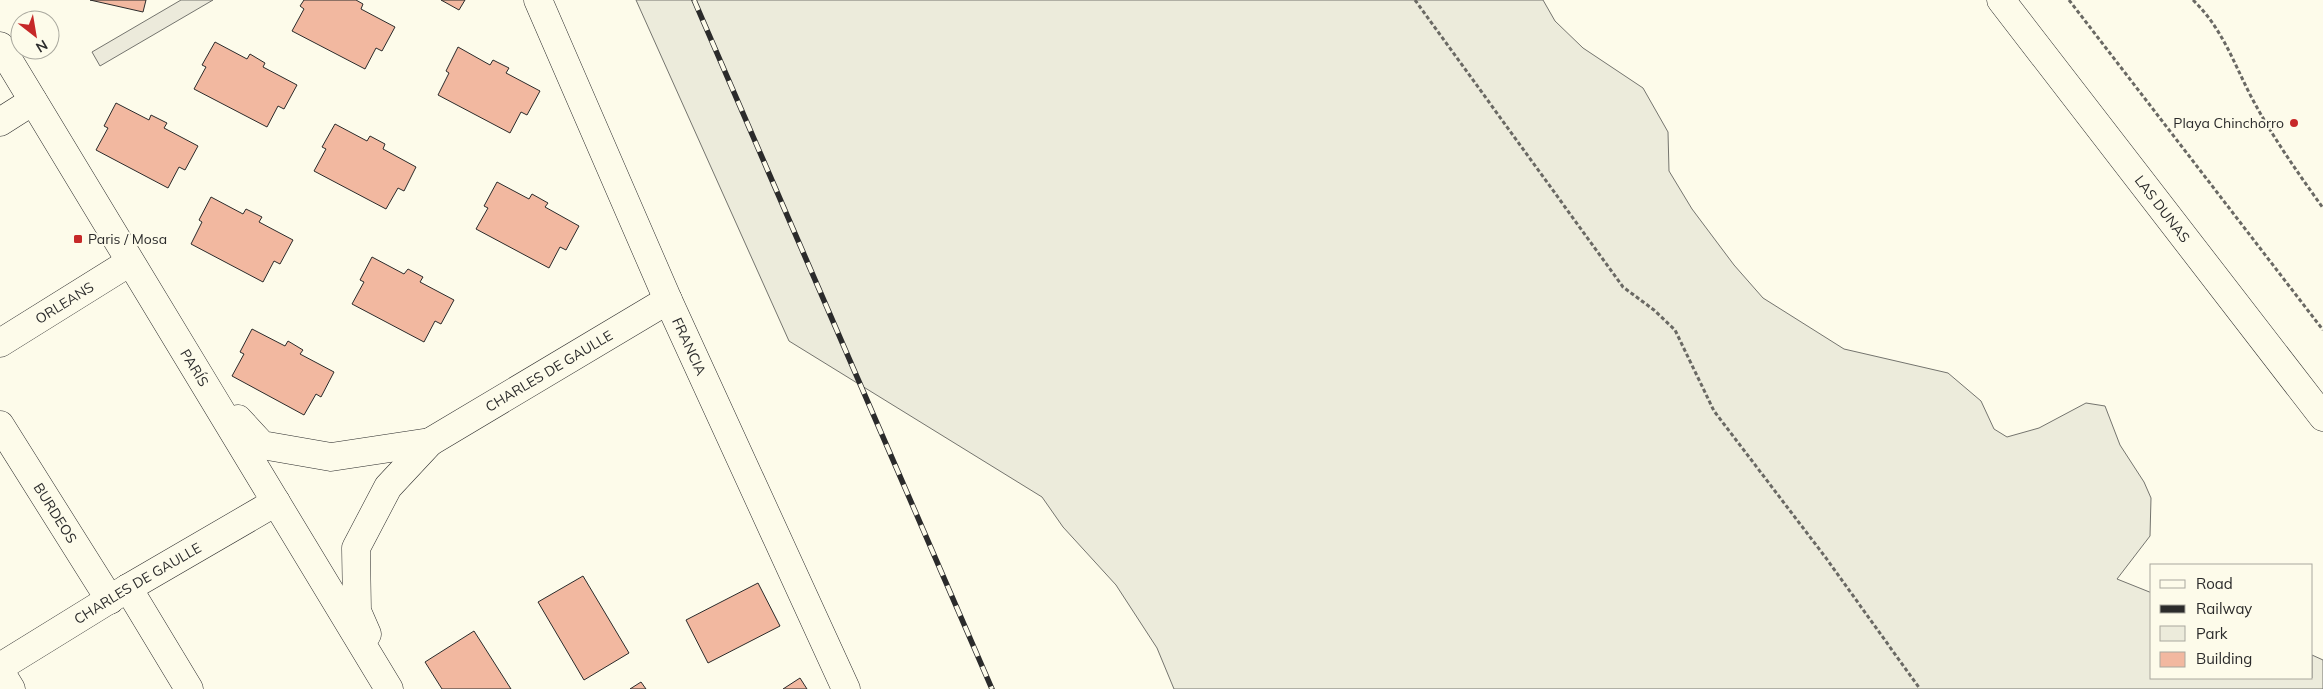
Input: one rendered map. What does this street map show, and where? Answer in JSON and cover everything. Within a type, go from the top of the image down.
[{"type":"street","name":"FRANCIA","points":[[538,0],[668,300],[846,689]]},
{"type":"street","name":"LAS DUNAS","points":[[2001,0],[2323,417]]},
{"type":"street","name":"PARÍS","points":[[0,46],[389,689]]},
{"type":"street","points":[[0,122],[33,101]]},
{"type":"street","name":"ORLEANS","points":[[0,343],[130,262]]},
{"type":"street","name":"CHARLES DE GAULLE","points":[[389,689],[357,611],[356,548],[388,487],[430,442],[668,300]]},
{"type":"street","name":"CHARLES DE GAULLE","points":[[199,374],[262,445],[331,457],[430,442]]},
{"type":"street","name":"BURDEOS","points":[[0,425],[119,594],[189,689]]},
{"type":"street","name":"CHARLES DE GAULLE","points":[[0,667],[119,594],[276,502]]},
{"type":"street","points":[[0,671],[11,689]]},
{"type":"path","points":[[1415,0],[1623,287],[1654,310],[1675,330],[1714,411],[1826,558],[1920,689]]},
{"type":"path","points":[[2069,0],[2323,330]]},
{"type":"path","points":[[2193,0],[2224,39],[2252,99],[2279,148],[2323,208]]},
{"type":"green space","points":[[636,0],[1543,0],[1555,21],[1583,48],[1643,88],[1668,132],[1669,171],[1692,209],[1734,265],[1763,298],[1844,349],[1948,373],[1981,401],[1994,429],[2007,437],[2039,428],[2086,403],[2105,406],[2120,445],[2144,482],[2151,498],[2150,536],[2117,579],[2150,592],[2150,679],[2313,679],[2313,655],[2323,660],[2323,689],[1174,689],[1157,648],[1116,585],[1063,527],[1042,497],[789,341]]},
{"type":"shaded area","points":[[181,0],[213,0],[100,66],[92,52]]},
{"type":"building","points":[[90,0],[146,0],[143,12]]},
{"type":"building","points":[[304,0],[356,0],[363,4],[361,9],[395,27],[382,51],[376,48],[365,69],[292,31],[304,9],[300,6]]},
{"type":"building","points":[[441,0],[465,0],[459,10]]},
{"type":"building","points":[[215,42],[247,59],[250,54],[265,63],[263,67],[297,85],[284,109],[278,106],[267,127],[194,89],[206,67],[202,65]]},
{"type":"building","points":[[458,47],[490,65],[493,60],[509,68],[506,73],[540,91],[527,115],[521,112],[510,133],[438,95],[449,73],[446,71]]},
{"type":"building","points":[[116,103],[149,120],[151,115],[167,123],[164,128],[198,146],[185,170],[179,167],[168,188],[96,150],[108,128],[104,126]]},
{"type":"building","points":[[335,124],[367,141],[370,136],[385,144],[383,149],[416,167],[404,191],[398,188],[386,209],[314,171],[326,149],[322,147]]},
{"type":"building","points":[[497,182],[529,199],[532,194],[548,203],[545,207],[579,226],[566,250],[560,247],[549,268],[476,229],[488,208],[484,206]]},
{"type":"building","points":[[211,197],[243,214],[246,209],[262,217],[259,222],[293,240],[280,264],[274,261],[263,282],[191,244],[202,222],[199,220]]},
{"type":"building","points":[[372,257],[404,274],[408,269],[423,277],[420,282],[454,300],[441,324],[435,321],[424,342],[352,304],[364,282],[360,280]]},
{"type":"building","points":[[252,329],[285,346],[288,341],[303,350],[300,354],[334,372],[321,397],[316,394],[304,415],[232,376],[244,354],[240,352]]},
{"type":"building","points":[[583,576],[629,653],[584,680],[538,602]]},
{"type":"building","points":[[758,583],[780,626],[708,663],[686,620]]},
{"type":"building","points":[[474,631],[511,689],[442,689],[425,662]]},
{"type":"building","points":[[800,678],[807,689],[783,689]]},
{"type":"building","points":[[641,682],[646,689],[630,689]]},
{"type":"railway","points":[[694,0],[992,689]]},
{"type":"place","name":"Playa Chinchorro","points":[[2294,123]]},
{"type":"place","name":"Paris / Mosa","points":[[78,239]]}]
